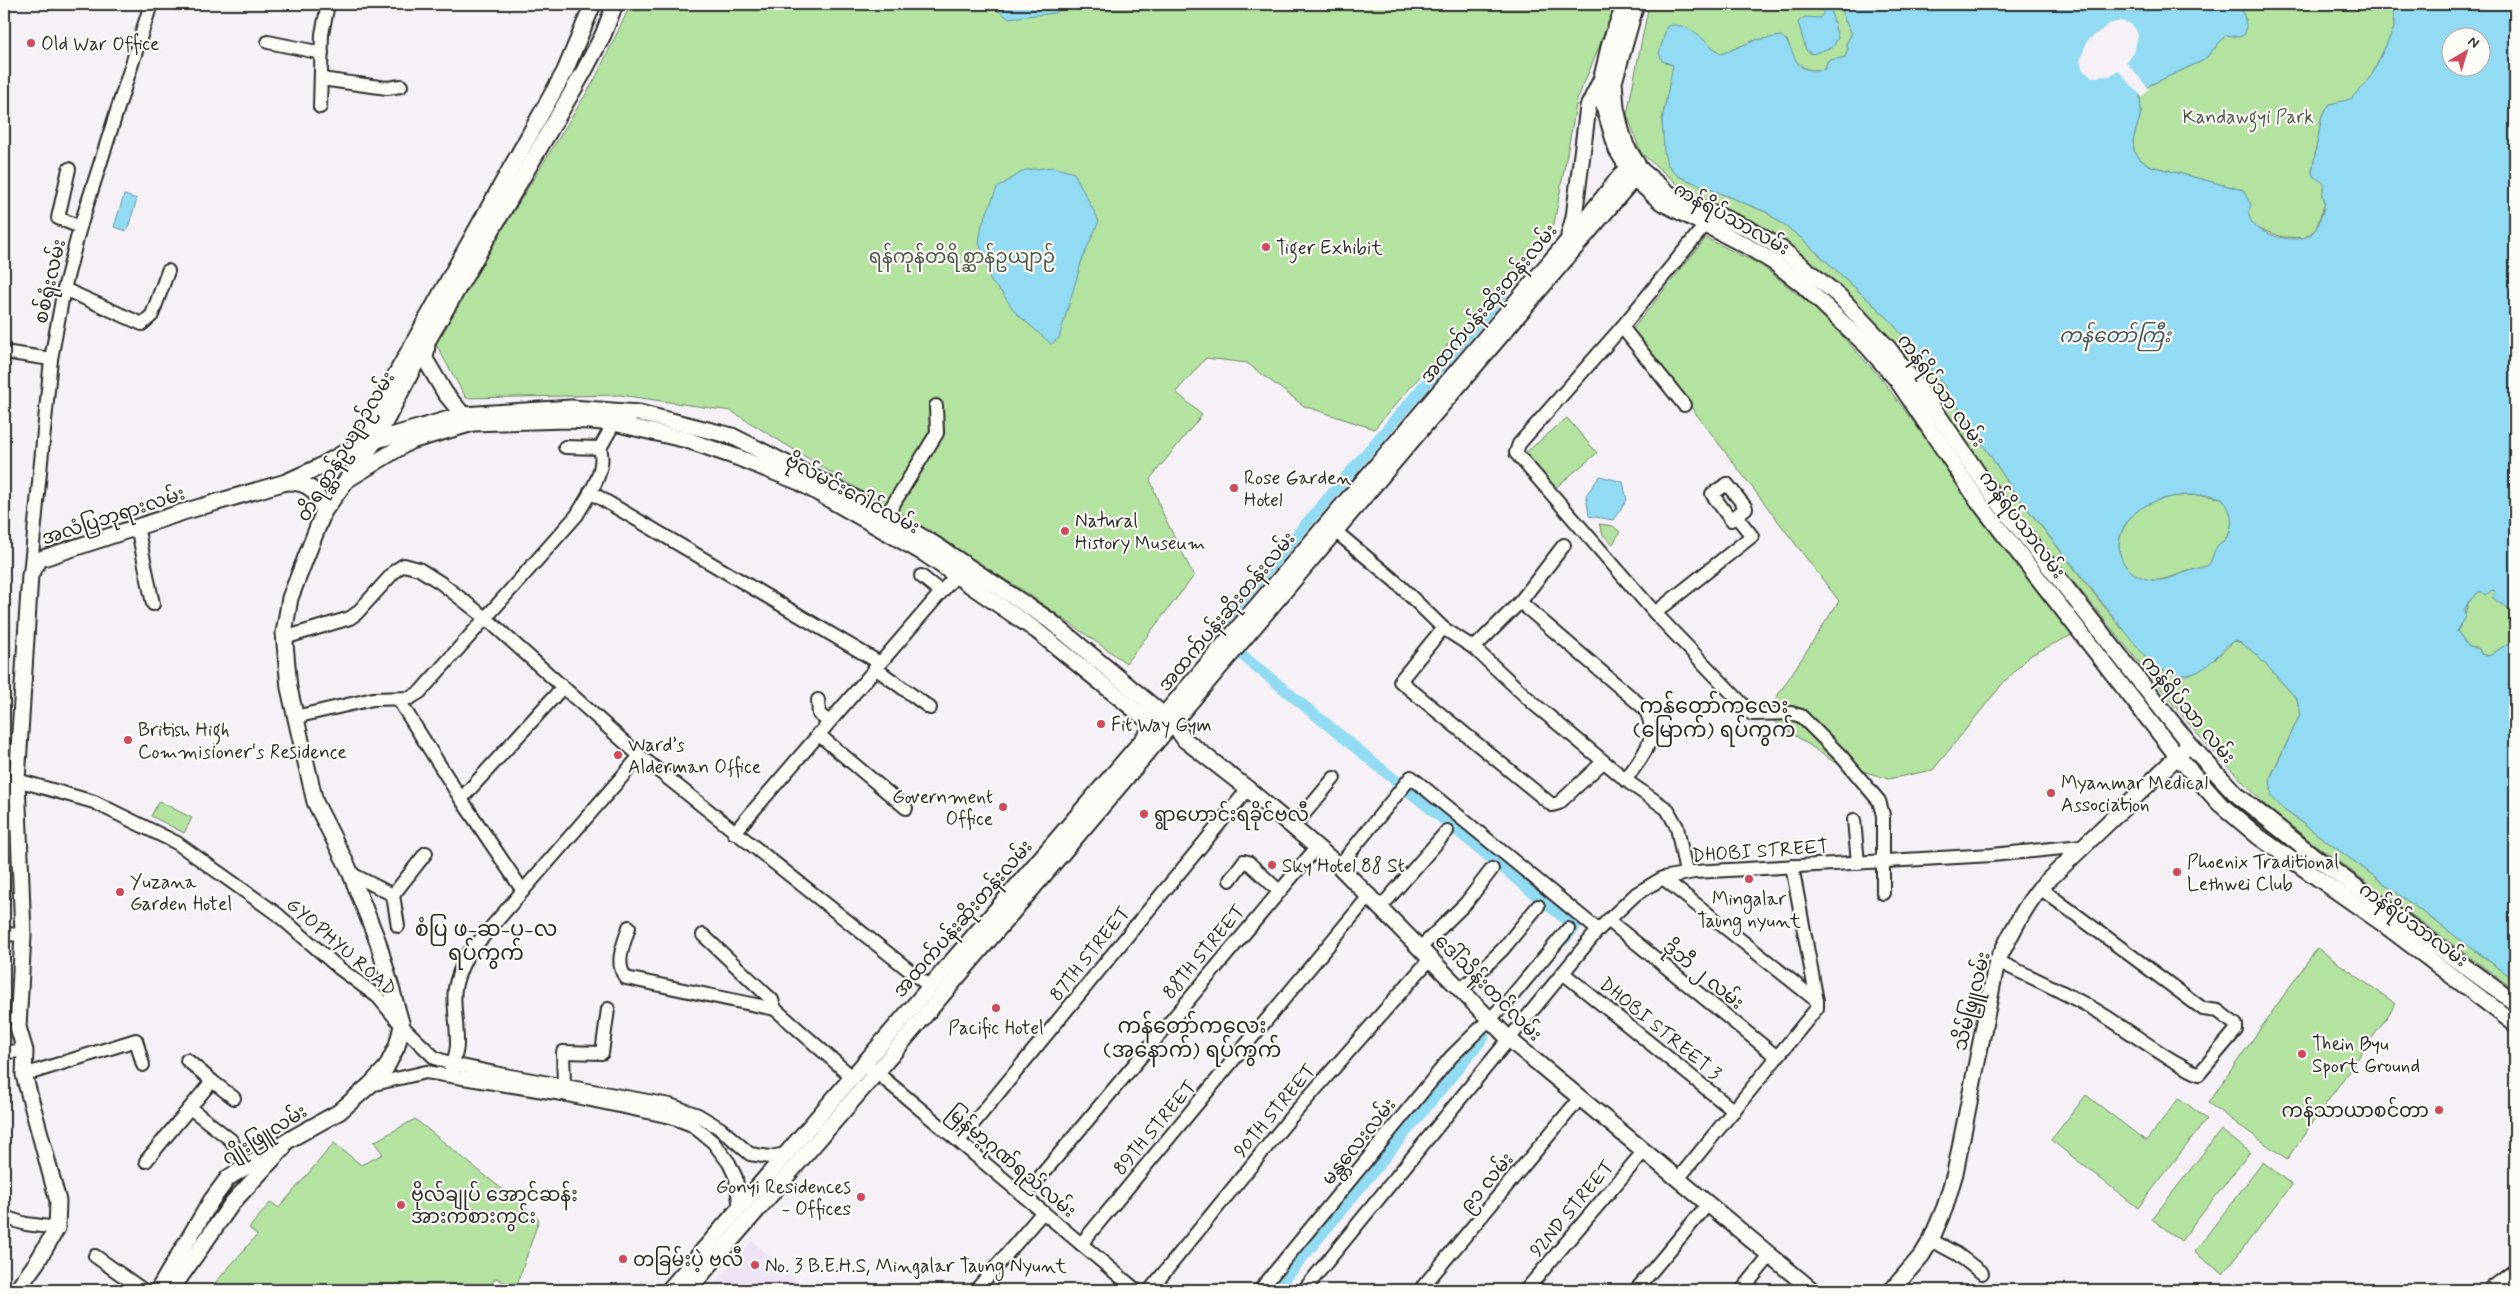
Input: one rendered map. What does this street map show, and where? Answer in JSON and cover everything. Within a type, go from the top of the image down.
[{"type":"main road","name":"တိရစ္ဆာန်ဥယျာဉ်လမ်း","points":[[402,1026],[378,942],[350,873],[315,802],[289,688],[284,638],[290,598],[324,511],[346,480],[359,451],[564,71],[593,4]]},
{"type":"main road","name":"တိရစ္ဆာန်ဥယျာဉ်လမ်း","points":[[359,451],[375,441],[428,340],[583,73],[603,35],[616,4]]},
{"type":"main road","name":"ကန်ရိပ်သာလမ်း","points":[[1625,4],[1616,44],[1602,77],[1604,106],[1608,127],[1634,169],[1661,202],[1706,224],[1775,263],[1803,285],[1868,346],[1897,380],[1981,505],[2177,756],[2219,803],[2258,837],[2410,943],[2515,1024]]},
{"type":"main road","name":"ကန်ရိပ်သာ လမ်း","points":[[1636,4],[1616,44],[1614,82],[1616,108],[1623,138],[1634,169],[1668,193],[1751,230],[1779,247],[1834,292],[1866,322],[1934,408],[1992,494],[2190,745],[2236,794],[2268,821],[2515,1003]]},
{"type":"main road","points":[[1567,241],[1574,217],[1578,170],[1588,107],[1602,77]]},
{"type":"main road","name":"အထက်ပန်းဆိုးတန်းလမ်း","points":[[1540,282],[1567,241],[1634,169]]},
{"type":"main road","name":"အထက်ပန်းဆိုးတန်းလမ်း","points":[[688,1290],[877,1072],[988,929],[1263,608],[1634,169]]},
{"type":"main road","points":[[428,340],[425,359],[445,393],[462,415]]},
{"type":"main road","points":[[375,441],[462,415],[571,408],[639,414],[732,436],[806,471],[886,516],[953,567],[1049,620],[1117,676],[1163,724]]},
{"type":"main road","points":[[606,410],[614,423]]},
{"type":"main road","name":"ဗိုလ်မင်းဂေါင်လမ်း","points":[[286,482],[359,451],[412,440],[472,424],[566,420],[614,423],[687,440],[799,482],[953,567],[1163,724]]},
{"type":"main road","points":[[346,480],[412,440]]},
{"type":"main road","points":[[286,482],[300,482],[310,488],[319,496],[324,511]]},
{"type":"main road","name":"အလံပြဘုရားလမ်း","points":[[30,576],[40,559],[137,526],[286,482]]},
{"type":"main road","points":[[17,1290],[37,1262],[57,1228],[58,1200],[24,1075],[24,1051],[18,1027],[23,935],[17,780],[30,576]]},
{"type":"main road","name":"ဒေါ်သိန်းတင်လမ်း","points":[[1163,724],[1186,740],[1294,826],[1339,866],[1381,906],[1510,1040],[1812,1290]]},
{"type":"main road","name":"သိမ်ဖြူလမ်း","points":[[1892,1290],[1922,1255],[1931,1240],[1945,1207],[1955,1173],[1997,961],[2032,898],[2040,888],[2190,745]]},
{"type":"main road","name":"အထက်ပန်းဆိုးတန်းလမ်း","points":[[669,1290],[929,986],[988,929]]},
{"type":"main road","name":"ဂျိုးဖြူလမ်း","points":[[158,1290],[211,1201],[228,1178],[294,1136],[339,1112],[370,1086],[386,1068],[397,1046],[402,1026]]},
{"type":"main road","points":[[171,1290],[233,1202],[294,1136]]},
{"type":"street","name":"စစ်ရုံးလမ်း","points":[[30,576],[51,359],[64,289],[80,227],[151,4]]},
{"type":"street","points":[[320,107],[322,34],[328,4]]},
{"type":"street","points":[[268,42],[322,53]]},
{"type":"street","points":[[321,79],[387,88],[402,86]]},
{"type":"street","points":[[69,169],[58,218],[80,227]]},
{"type":"street","points":[[1706,224],[1622,327],[1519,444],[1516,453],[1655,613],[1752,714],[1791,713],[1801,716],[1842,757],[1879,801],[1883,822],[1881,862],[1883,894]]},
{"type":"street","points":[[64,289],[142,324],[152,315],[168,271]]},
{"type":"street","points":[[1622,327],[1684,405]]},
{"type":"street","points":[[4,352],[51,359]]},
{"type":"street","points":[[886,516],[937,433],[936,406]]},
{"type":"street","points":[[295,717],[373,699],[410,698],[420,692],[487,619],[577,515],[590,492],[603,458],[600,448],[614,423]]},
{"type":"street","points":[[565,447],[600,448]]},
{"type":"street","points":[[590,492],[877,666],[930,708]]},
{"type":"street","points":[[1655,613],[1752,536],[1736,516]]},
{"type":"street","points":[[137,526],[153,604]]},
{"type":"street","points":[[1331,527],[1395,581],[1443,628],[1474,648],[1534,704],[1603,762],[1667,809],[1677,827],[1686,873]]},
{"type":"street","points":[[1474,648],[1520,602],[1564,545]]},
{"type":"street","points":[[284,638],[350,618],[357,613],[396,570],[404,566],[419,569],[441,583],[487,619],[640,756],[734,833],[929,986]]},
{"type":"street","points":[[734,833],[941,592],[953,567]]},
{"type":"street","points":[[921,576],[941,592]]},
{"type":"street","points":[[1520,602],[1645,709],[1652,727],[1650,740],[1644,754],[1626,780]]},
{"type":"street","points":[[1443,628],[1400,681],[1407,687],[1552,804],[1559,804],[1603,762]]},
{"type":"street","points":[[461,799],[562,688]]},
{"type":"street","points":[[398,699],[461,799],[523,891]]},
{"type":"street","points":[[818,700],[819,714],[828,722]]},
{"type":"street","points":[[818,734],[906,808]]},
{"type":"street","points":[[451,1070],[457,1044],[453,992],[457,975],[468,954],[640,756]]},
{"type":"street","points":[[1339,866],[1411,777],[1598,930]]},
{"type":"street","points":[[1294,826],[1334,778]]},
{"type":"street","name":"GYOPHYU ROAD","points":[[17,780],[94,802],[177,843],[277,914],[339,968],[378,997],[402,1026],[435,1058],[451,1070],[671,1117],[692,1125],[713,1142],[729,1163],[736,1178],[740,1209]]},
{"type":"street","name":"87TH STREET","points":[[959,1142],[1248,789]]},
{"type":"street","points":[[1854,820],[1858,863]]},
{"type":"street","points":[[1381,906],[1447,831]]},
{"type":"street","name":"DHOBI STREET","points":[[1510,1040],[1598,930],[1636,894],[1663,878],[1686,873],[1992,855],[2082,846]]},
{"type":"street","name":"88TH STREET","points":[[1024,1196],[1278,890],[1317,847]]},
{"type":"street","points":[[398,926],[393,895],[426,853]]},
{"type":"street","points":[[1230,880],[1244,861],[1248,862],[1278,890]]},
{"type":"street","points":[[1678,1180],[1817,1004],[1792,866]]},
{"type":"street","name":"90TH STREET","points":[[1150,1290],[1492,869]]},
{"type":"street","points":[[350,873],[393,895]]},
{"type":"street","points":[[1663,878],[1817,1004]]},
{"type":"street","points":[[1997,961],[2047,984],[2098,1012],[2180,1066],[2199,1074],[2236,1030],[2236,1025],[2218,1011],[2203,1009],[2040,888]]},
{"type":"street","name":"89TH STREET","points":[[1081,1244],[1370,895]]},
{"type":"street","points":[[1461,990],[1503,950],[1538,906]]},
{"type":"street","name":"ဒိုဘီ ၂ လမ်း","points":[[1608,920],[1777,1057]]},
{"type":"street","points":[[629,927],[620,957],[621,972],[626,978],[775,1009],[851,1076]]},
{"type":"street","name":"မန္တလေးလမ်း","points":[[1260,1290],[1451,1058],[1508,1001],[1568,929]]},
{"type":"street","points":[[4,934],[23,935]]},
{"type":"street","points":[[703,935],[772,1000],[775,1009]]},
{"type":"street","name":"DHOBI STREET 3","points":[[1563,973],[1734,1111]]},
{"type":"street","points":[[564,1084],[564,1052],[602,1053],[608,1009]]},
{"type":"street","points":[[24,1075],[136,1040],[143,1065]]},
{"type":"street","points":[[1304,1290],[1510,1040]]},
{"type":"street","points":[[4,1052],[24,1051]]},
{"type":"street","points":[[187,1060],[234,1098]]},
{"type":"street","name":"မြန်မာ့ဂုဏ်ရည်လမ်း","points":[[864,1062],[1136,1290]]},
{"type":"street","name":"GYOPHYU ROAD","points":[[370,1086],[426,1072],[451,1070],[564,1084],[670,1105],[698,1115],[720,1129],[750,1154],[770,1158],[786,1154]]},
{"type":"street","points":[[146,1161],[212,1081]]},
{"type":"street","name":"၉၁ လမ်း","points":[[1420,1290],[1580,1098]]},
{"type":"street","points":[[190,1108],[231,1140],[245,1166]]},
{"type":"street","name":"92ND STREET","points":[[1526,1290],[1644,1150]]},
{"type":"street","points":[[1636,1290],[1708,1204]]},
{"type":"street","points":[[976,1290],[1043,1212]]},
{"type":"street","points":[[4,1217],[26,1224],[57,1228]]},
{"type":"street","points":[[1931,1240],[1957,1254],[1982,1273]]},
{"type":"street","points":[[95,1256],[143,1290]]},
{"type":"street","points":[[1742,1290],[1770,1256]]},
{"type":"street","points":[[2489,1290],[2515,1270]]},
{"type":"shaded area","name":"No. 3 B.E.H.S, Mingalar Taung Nyunt","points":[[752,1241],[808,1290],[708,1290]]},
{"type":"green space","name":"ရန်ကုန်တိရိစ္ဆာန်ဥယျာဉ်","points":[[631,4],[1617,4],[1577,100],[1554,224],[1374,429],[1304,406],[1247,363],[1206,358],[1176,392],[1202,415],[1150,479],[1163,514],[1194,576],[1126,663],[1024,591],[731,411],[620,395],[466,398],[434,341],[595,79]]},
{"type":"green space","points":[[1649,4],[1841,4],[1845,21],[1852,33],[1846,44],[1848,49],[1846,57],[1827,61],[1825,69],[1810,70],[1800,65],[1792,55],[1787,40],[1756,40],[1721,54],[1711,46],[1665,63],[1674,65],[1662,120],[1667,164],[1678,176],[1766,212],[1800,237],[1888,318],[1943,384],[2015,493],[2121,628],[2215,659],[2234,641],[2248,648],[2257,656],[2297,699],[2300,715],[2270,778],[2283,809],[2515,980],[2515,990],[2277,817],[2199,736],[2006,499],[1923,384],[1827,277],[1777,235],[1690,195],[1641,153],[1627,114]]},
{"type":"green space","name":"Kandawgyi Park","points":[[2241,4],[2394,4],[2394,28],[2372,75],[2351,100],[2330,104],[2322,115],[2312,172],[2313,176],[2323,180],[2325,185],[2323,196],[2325,203],[2316,229],[2304,238],[2283,237],[2255,228],[2249,221],[2243,190],[2151,166],[2141,160],[2134,151],[2133,140],[2141,113],[2140,95],[2150,85],[2204,60],[2226,35],[2236,36],[2246,20]]},
{"type":"green space","points":[[1706,238],[1761,265],[1818,310],[1880,377],[2072,635],[2031,655],[2004,682],[1933,770],[1888,779],[1834,762],[1765,715],[1839,601],[1632,330]]},
{"type":"green space","points":[[1567,418],[1597,453],[1554,489],[1524,454]]},
{"type":"green space","points":[[2200,495],[2222,498],[2230,513],[2232,523],[2231,529],[2216,549],[2207,566],[2163,579],[2149,580],[2134,574],[2125,566],[2119,547],[2120,537],[2130,518],[2138,510],[2154,501],[2180,496]]},
{"type":"green space","points":[[1599,524],[1613,526],[1620,532],[1613,544],[1603,535]]},
{"type":"green space","points":[[2493,590],[2495,593],[2491,597],[2509,609],[2515,620],[2515,636],[2512,641],[2489,656],[2481,654],[2479,649],[2469,647],[2457,631],[2471,599],[2483,591]]},
{"type":"green space","points":[[4,798],[11,893],[4,926]]},
{"type":"green space","points":[[159,801],[192,818],[184,833],[151,816]]},
{"type":"green space","name":"Thein Byu Sport Ground","points":[[2317,948],[2396,1004],[2287,1159],[2208,1103]]},
{"type":"green space","points":[[2086,1095],[2146,1141],[2179,1098],[2207,1119],[2138,1208],[2051,1140]]},
{"type":"green space","name":"ဗိုလ်ချုပ် အောင်ဆန်း အားကစားကွင်း","points":[[415,1119],[539,1219],[516,1288],[496,1278],[486,1290],[209,1290],[257,1235],[249,1228],[271,1202],[279,1208],[334,1143],[361,1165],[383,1154],[374,1142]]},
{"type":"green space","points":[[2221,1130],[2250,1152],[2181,1241],[2152,1219]]},
{"type":"green space","points":[[2263,1162],[2292,1185],[2223,1274],[2194,1252]]},
{"type":"water","points":[[989,4],[1068,4],[1055,13],[1008,18]]},
{"type":"water","points":[[1814,4],[1829,4],[1838,38],[1833,47],[1812,54],[1806,50],[1798,22],[1805,17],[1820,18],[1823,13],[1822,9],[1813,7]]},
{"type":"water","name":"ကန်တော်ကြီး","points":[[1841,4],[2241,4],[2246,25],[2245,34],[2239,37],[2226,35],[2204,60],[2150,85],[2140,95],[2141,113],[2133,140],[2134,151],[2141,160],[2151,166],[2243,190],[2251,205],[2249,214],[2252,222],[2259,229],[2269,234],[2291,239],[2308,236],[2313,232],[2319,223],[2324,208],[2324,185],[2313,176],[2312,172],[2322,115],[2330,104],[2351,99],[2372,75],[2394,28],[2394,4],[2515,4],[2515,620],[2509,609],[2491,597],[2495,593],[2493,590],[2485,595],[2480,591],[2468,602],[2464,611],[2466,617],[2457,631],[2469,647],[2479,649],[2481,654],[2489,656],[2512,641],[2515,631],[2515,980],[2283,809],[2272,797],[2270,779],[2300,715],[2297,699],[2257,656],[2248,648],[2234,641],[2226,646],[2208,665],[2193,673],[2178,675],[2152,665],[2015,493],[1943,384],[1888,318],[1800,237],[1766,212],[1678,176],[1667,164],[1664,151],[1662,120],[1673,65],[1662,61],[1659,53],[1667,26],[1682,26],[1689,29],[1721,54],[1756,40],[1781,36],[1787,41],[1800,65],[1805,69],[1813,70],[1825,69],[1827,61],[1845,57],[1848,49],[1846,44],[1852,33],[1845,21]],"holes":[[[2186,495],[2209,495],[2222,498],[2230,513],[2231,525],[2228,536],[2216,548],[2207,566],[2171,578],[2152,580],[2139,576],[2123,562],[2119,542],[2122,531],[2127,521],[2141,508],[2166,498]]]},
{"type":"water","points":[[1053,167],[1074,173],[1099,221],[1082,260],[1059,338],[1051,344],[1015,312],[1003,294],[991,282],[979,242],[982,225],[997,188],[1025,170]]},
{"type":"water","points":[[124,195],[137,199],[127,231],[114,227]]},
{"type":"water","points":[[1600,476],[1623,482],[1627,500],[1613,520],[1589,516],[1586,495]]},
{"type":"pier","points":[[2120,21],[2129,23],[2135,28],[2138,35],[2134,53],[2126,62],[2149,89],[2142,97],[2118,70],[2110,76],[2091,77],[2083,70],[2080,61],[2087,41],[2109,24]]},
{"type":"waterway","points":[[1220,636],[1214,632],[1501,295]]},
{"type":"waterway","points":[[1242,655],[1575,927],[1564,940]]},
{"type":"waterway","points":[[1276,1290],[1484,1037]]},
{"type":"place","name":"Old War Office","points":[[31,43]]},
{"type":"place","name":"Tiger Exhibit","points":[[1266,247]]},
{"type":"place","name":"Rose Garden Hotel","points":[[1234,488]]},
{"type":"place","name":"Natural History Museum","points":[[1065,531]]},
{"type":"place","name":"Fit Way Gym","points":[[1101,724]]},
{"type":"place","name":"British High Commisioner's Residence","points":[[128,740]]},
{"type":"place","name":"Ward’s Alderman Office","points":[[618,755]]},
{"type":"place","name":"Myanmar Medical Association","points":[[2051,793]]},
{"type":"place","name":"Government Office","points":[[1003,807]]},
{"type":"place","name":"ရွာဟောင်းရခိုင်ဗလီ","points":[[1144,814]]},
{"type":"place","name":"Sky Hotel 88 St","points":[[1272,865]]},
{"type":"place","name":"Phoenix Traditional Lethwei Club","points":[[2177,872]]},
{"type":"place","name":"Mingalar Taung nyunt","points":[[1749,879]]},
{"type":"place","name":"Yuzana Garden Hotel","points":[[120,892]]},
{"type":"place","name":"Pacific Hotel","points":[[996,1008]]},
{"type":"place","name":"Thein Byu Sport Ground","points":[[2302,1054]]},
{"type":"place","name":"ကန်သာယာစင်တာ","points":[[2439,1110]]},
{"type":"place","name":"Gonyi Residences - Offices","points":[[861,1197]]},
{"type":"place","name":"ဗိုလ်ချုပ် အောင်ဆန်း အားကစားကွင်း","points":[[401,1205]]},
{"type":"place","name":"တခြမ်းပဲ့ ဗလီ","points":[[623,1259]]},
{"type":"place","name":"No. 3 B.E.H.S, Mingalar Taung Nyunt","points":[[755,1265]]},
{"type":"district","name":"ကန်တော်ကလေး (မြောက်) ရပ်ကွက်","points":[[1714,718]]},
{"type":"district","name":"စံပြ ဖ-ဆ-ပ-လ ရပ်ကွက်","points":[[486,941]]},
{"type":"district","name":"ကန်တော်ကလေး (အနောက်) ရပ်ကွက်","points":[[1192,1038]]}]
